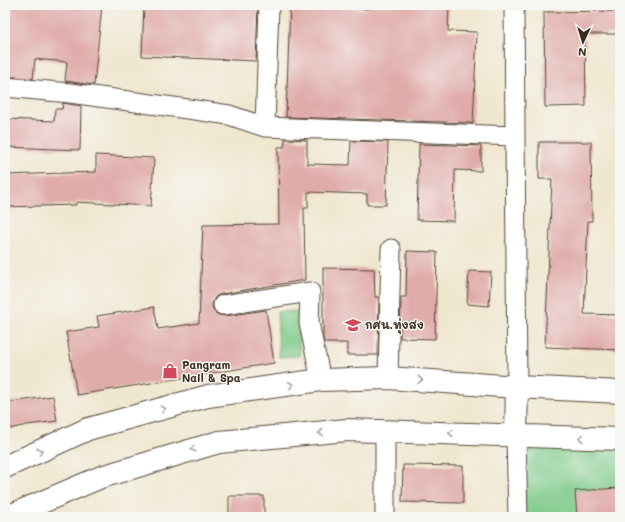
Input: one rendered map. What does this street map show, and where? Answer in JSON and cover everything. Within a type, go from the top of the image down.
[{"type":"main road","points":[[5,467],[88,429],[193,400],[208,396],[320,380],[388,378],[517,387],[620,392]]},
{"type":"main road","points":[[516,436],[517,387]]},
{"type":"main road","points":[[7,517],[101,477],[219,442],[347,430],[620,439]]},
{"type":"street","points":[[265,127],[269,5]]},
{"type":"street","points":[[514,5],[517,387]]},
{"type":"street","points":[[5,87],[70,93],[229,115],[265,127],[515,136]]},
{"type":"street","points":[[388,378],[391,249]]},
{"type":"street","points":[[223,305],[310,292],[309,323],[320,380]]},
{"type":"street","points":[[385,431],[385,517]]},
{"type":"street","points":[[516,436],[518,517]]},
{"type":"green space","points":[[297,311],[300,356],[279,357],[277,312]]},
{"type":"green space","points":[[516,436],[620,439],[620,517],[518,517]]},
{"type":"building","points":[[5,5],[102,5],[94,85],[65,81],[67,62],[35,59],[33,79],[5,76]]},
{"type":"building","points":[[144,5],[258,5],[256,61],[142,56]]},
{"type":"building","points":[[290,5],[333,5],[333,8],[368,9],[368,5],[449,5],[448,31],[477,32],[473,123],[286,117]]},
{"type":"building","points":[[620,11],[620,34],[585,34],[586,106],[545,107],[544,12]]},
{"type":"building","points":[[63,103],[81,106],[80,150],[5,147],[5,119],[54,121],[55,109],[62,109]]},
{"type":"building","points":[[285,139],[307,140],[307,164],[350,165],[351,141],[388,142],[386,205],[367,205],[367,194],[308,192],[308,208],[304,208],[305,280],[216,296],[212,306],[214,312],[219,315],[225,316],[266,310],[274,363],[77,395],[66,332],[99,327],[97,316],[154,307],[158,329],[199,323],[203,225],[279,224],[278,147],[284,147]]},
{"type":"building","points":[[539,142],[591,142],[592,221],[588,221],[584,314],[620,315],[620,350],[545,347],[552,179],[539,179]]},
{"type":"building","points":[[419,144],[481,146],[481,171],[455,170],[454,221],[417,220]]},
{"type":"building","points":[[96,155],[154,158],[151,206],[76,202],[76,205],[5,207],[5,175],[96,172]]},
{"type":"building","points":[[407,251],[437,252],[435,339],[400,338],[401,297],[406,297]]},
{"type":"building","points":[[323,268],[374,269],[375,297],[379,297],[378,355],[347,355],[347,343],[325,343],[323,338]]},
{"type":"building","points":[[469,271],[491,272],[489,306],[467,304]]},
{"type":"building","points":[[53,396],[57,421],[5,430],[5,403]]},
{"type":"building","points":[[403,465],[463,466],[463,503],[402,502]]},
{"type":"building","points":[[619,488],[620,517],[577,517],[575,491]]},
{"type":"building","points":[[229,496],[264,496],[264,517],[229,517]]},
{"type":"place","name":"กศน.ทุ่งสง","points":[[353,325]]},
{"type":"place","name":"Pangram Nail & Spa","points":[[170,371]]}]
